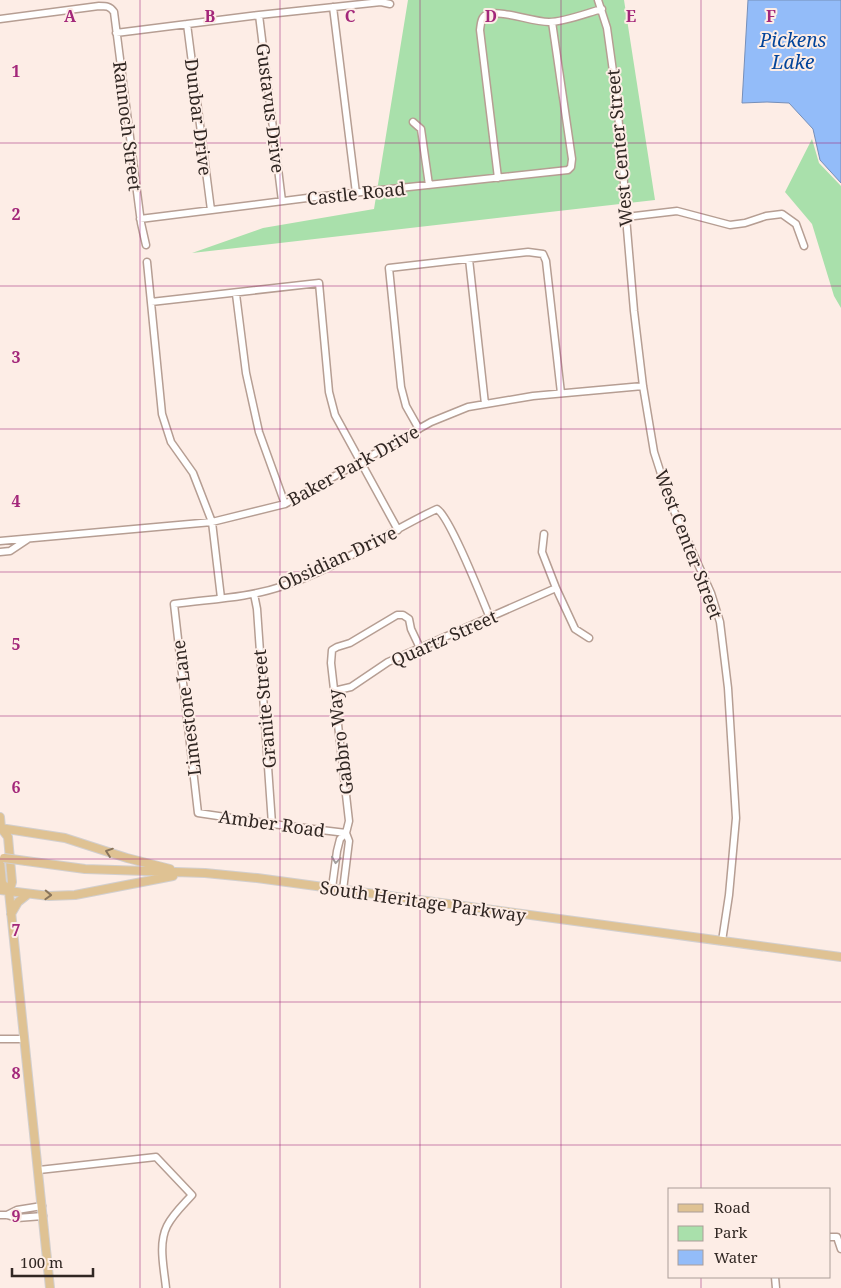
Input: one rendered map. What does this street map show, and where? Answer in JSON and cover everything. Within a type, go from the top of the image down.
[{"type":"main road","points":[[0,817],[0,829],[8,837],[12,882],[9,892],[11,914],[50,1288]]},
{"type":"main road","points":[[0,829],[65,838],[148,864],[205,873]]},
{"type":"main road","name":"South Heritage Parkway","points":[[1,859],[85,869],[205,873],[257,878],[841,957]]},
{"type":"main road","points":[[1,859],[2,883],[9,892]]},
{"type":"main road","points":[[0,890],[28,894],[76,895],[163,877],[205,873]]},
{"type":"main road","points":[[11,914],[18,902],[28,894]]},
{"type":"street","name":"West Center Street","points":[[598,0],[607,28],[616,93],[643,386],[654,452],[670,502],[711,593],[720,622],[728,688],[736,818],[729,895],[722,941]]},
{"type":"street","points":[[116,33],[332,7],[381,2],[390,4]]},
{"type":"street","name":"Rannoch Street","points":[[0,19],[99,6],[106,6],[114,12],[140,220],[146,244]]},
{"type":"street","points":[[332,7],[356,193]]},
{"type":"street","points":[[498,178],[480,30],[482,20],[489,13],[552,22],[602,9]]},
{"type":"street","name":"Gustavus Drive","points":[[259,15],[282,201]]},
{"type":"street","name":"Castle Road","points":[[140,220],[282,201],[563,172],[571,167],[572,159],[552,22]]},
{"type":"street","name":"Dunbar Drive","points":[[187,24],[211,210]]},
{"type":"street","points":[[413,122],[420,129],[429,185]]},
{"type":"street","points":[[626,217],[677,211],[730,225],[782,214],[796,224],[804,246]]},
{"type":"street","points":[[419,429],[406,406],[402,393],[389,268],[528,252],[543,254],[546,261],[560,393]]},
{"type":"street","points":[[468,259],[484,404]]},
{"type":"street","points":[[147,262],[162,414],[171,442],[193,473],[212,522],[221,598]]},
{"type":"street","points":[[151,302],[236,294],[319,283],[329,392],[335,415],[398,530]]},
{"type":"street","points":[[236,294],[248,383],[259,432],[285,504]]},
{"type":"street","name":"Baker Park Drive","points":[[0,541],[212,522],[285,504],[430,422],[468,407],[533,396],[643,386]]},
{"type":"street","name":"Obsidian Drive","points":[[174,604],[254,594],[283,586],[349,556],[437,509],[442,512],[456,539],[490,618]]},
{"type":"street","points":[[544,534],[542,552],[556,588],[575,629],[589,638]]},
{"type":"street","points":[[0,552],[10,551],[28,539]]},
{"type":"street","name":"Quartz Street","points":[[334,691],[352,686],[388,662],[556,588]]},
{"type":"street","name":"Granite Street","points":[[254,594],[257,608],[272,824]]},
{"type":"street","name":"Limestone Lane","points":[[174,604],[198,813]]},
{"type":"street","name":"Gabbro Way","points":[[332,888],[340,839],[346,833],[350,821],[331,663],[332,650],[337,646],[350,643],[397,615],[403,615],[409,619],[411,629],[420,648]]},
{"type":"street","name":"Amber Road","points":[[198,813],[346,833]]},
{"type":"street","name":"Gabbro Way","points":[[343,890],[349,841],[346,833]]},
{"type":"street","points":[[0,1039],[24,1039]]},
{"type":"street","points":[[39,1170],[156,1157],[192,1195],[168,1224],[164,1233],[162,1244],[166,1288]]},
{"type":"street","points":[[3,1215],[42,1206]]},
{"type":"street","points":[[3,1215],[17,1218],[43,1216]]},
{"type":"street","points":[[833,1237],[841,1249]]},
{"type":"green space","points":[[408,0],[624,0],[655,200],[192,253],[263,228],[374,209]]},
{"type":"green space","points":[[812,139],[819,163],[841,186],[841,308],[834,296],[812,224],[785,192]]},
{"type":"water","name":"Pickens Lake","points":[[748,0],[841,0],[841,183],[820,160],[813,129],[789,103],[742,103]]}]
